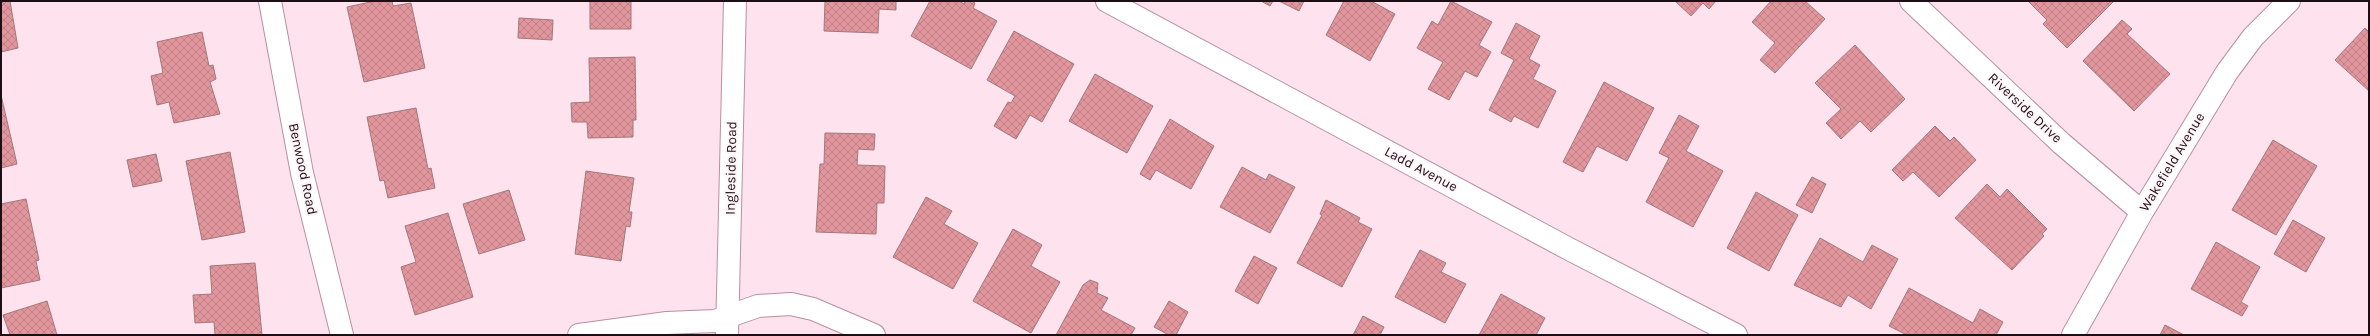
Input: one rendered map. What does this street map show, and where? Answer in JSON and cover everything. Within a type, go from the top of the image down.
[{"type":"street","name":"Benwood Road","points":[[270,1],[302,173],[342,335]]},
{"type":"street","name":"Ingleside Road","points":[[727,326],[735,1]]},
{"type":"street","name":"Ladd Avenue","points":[[1107,1],[1562,245],[1736,335]]},
{"type":"street","name":"Riverside Drive","points":[[1911,1],[2061,143],[2142,212]]},
{"type":"street","name":"Wakefield Avenue","points":[[2073,335],[2142,212],[2227,72],[2253,37],[2289,1]]},
{"type":"street","points":[[579,335],[667,323],[715,321],[727,326],[758,306],[791,304],[813,309],[874,335]]},
{"type":"building","points":[[1,1],[10,1],[18,48],[1,52]]},
{"type":"building","points":[[375,1],[392,1],[393,6],[411,3],[425,68],[364,82],[347,7]]},
{"type":"building","points":[[590,1],[631,1],[631,29],[590,29]]},
{"type":"building","points":[[825,1],[896,1],[896,10],[879,9],[878,33],[824,31]]},
{"type":"building","points":[[930,1],[959,1],[964,4],[965,1],[972,1],[975,3],[973,8],[997,21],[971,69],[911,36]]},
{"type":"building","points":[[1261,1],[1273,1],[1270,6]]},
{"type":"building","points":[[1279,1],[1304,1],[1299,11]]},
{"type":"building","points":[[1344,1],[1371,1],[1395,14],[1370,61],[1326,35]]},
{"type":"building","points":[[1451,1],[1492,22],[1479,45],[1491,52],[1477,77],[1465,71],[1449,100],[1428,89],[1443,62],[1417,48],[1432,21],[1438,25]]},
{"type":"building","points":[[1675,1],[1716,1],[1709,9],[1703,3],[1691,16]]},
{"type":"building","points":[[1771,1],[1805,1],[1825,19],[1775,73],[1760,60],[1775,43],[1752,22]]},
{"type":"building","points":[[2028,1],[2113,2],[2067,48],[2043,24],[2047,20]]},
{"type":"building","points":[[519,18],[553,20],[552,40],[518,38]]},
{"type":"building","points":[[2122,20],[2132,29],[2127,34],[2170,74],[2134,111],[2083,61]]},
{"type":"building","points":[[1516,23],[1540,36],[1529,59],[1540,65],[1533,79],[1556,91],[1538,128],[1514,116],[1511,122],[1489,110],[1514,60],[1501,53]]},
{"type":"building","points":[[2365,28],[2369,32],[2369,91],[2335,60]]},
{"type":"building","points":[[1014,31],[1074,64],[1042,122],[1030,115],[1016,139],[994,126],[1008,102],[1011,103],[1015,96],[987,80]]},
{"type":"building","points":[[202,32],[209,66],[213,65],[216,79],[210,82],[220,114],[174,123],[169,102],[157,105],[151,76],[163,73],[157,42]]},
{"type":"building","points":[[1855,45],[1905,99],[1871,132],[1860,121],[1841,139],[1826,123],[1841,109],[1815,83]]},
{"type":"building","points":[[635,57],[636,120],[633,120],[633,137],[588,138],[587,122],[572,122],[571,103],[590,102],[589,58]]},
{"type":"building","points":[[1095,74],[1153,106],[1127,153],[1069,121]]},
{"type":"building","points":[[1604,82],[1654,108],[1627,161],[1597,146],[1583,172],[1563,162]]},
{"type":"building","points":[[1,95],[17,164],[1,168]]},
{"type":"building","points":[[416,108],[428,169],[431,168],[435,188],[388,198],[384,180],[380,181],[367,117]]},
{"type":"building","points":[[1679,115],[1699,126],[1686,151],[1723,171],[1693,227],[1646,202],[1669,158],[1659,153]]},
{"type":"building","points":[[1170,119],[1214,146],[1191,189],[1156,170],[1150,180],[1140,174]]},
{"type":"building","points":[[1935,126],[1950,141],[1954,137],[1976,160],[1939,197],[1913,172],[1903,181],[1892,170]]},
{"type":"building","points":[[825,133],[875,134],[874,150],[858,149],[857,165],[885,166],[884,203],[877,203],[876,234],[816,232],[820,164],[824,164]]},
{"type":"building","points":[[2273,140],[2317,166],[2276,235],[2232,210]]},
{"type":"building","points":[[230,152],[245,232],[202,240],[186,161]]},
{"type":"building","points":[[156,154],[162,181],[133,187],[127,160]]},
{"type":"building","points":[[1242,167],[1266,180],[1269,174],[1295,187],[1270,233],[1220,207]]},
{"type":"building","points":[[586,171],[634,178],[629,212],[632,212],[630,227],[626,226],[621,261],[575,254]]},
{"type":"building","points":[[1812,177],[1826,184],[1812,213],[1796,205]]},
{"type":"building","points":[[1987,184],[2000,197],[2007,189],[2047,229],[2042,234],[2044,236],[2012,270],[1955,218]]},
{"type":"building","points":[[509,190],[525,240],[479,254],[463,204]]},
{"type":"building","points":[[1756,192],[1798,215],[1769,271],[1727,248]]},
{"type":"building","points":[[926,197],[952,211],[944,224],[978,243],[953,289],[893,257]]},
{"type":"building","points":[[26,199],[39,260],[36,261],[40,280],[1,288],[1,204]]},
{"type":"building","points":[[1326,200],[1360,218],[1358,222],[1372,229],[1342,287],[1297,263],[1322,215],[1320,214]]},
{"type":"building","points":[[448,213],[473,297],[415,315],[401,267],[416,262],[405,226]]},
{"type":"building","points":[[2293,220],[2325,238],[2306,272],[2274,254]]},
{"type":"building","points":[[1013,229],[1042,245],[1031,266],[1060,282],[1031,333],[973,301]]},
{"type":"building","points":[[1820,238],[1863,262],[1872,245],[1898,259],[1871,309],[1848,295],[1841,307],[1794,285]]},
{"type":"building","points":[[2216,242],[2260,267],[2241,302],[2248,306],[2242,316],[2191,289]]},
{"type":"building","points":[[1420,250],[1446,263],[1441,272],[1466,284],[1445,323],[1395,297]]},
{"type":"building","points":[[1254,256],[1277,268],[1258,304],[1235,291]]},
{"type":"building","points":[[255,263],[262,335],[215,335],[214,322],[195,323],[193,295],[212,294],[210,266]]},
{"type":"building","points":[[1090,280],[1098,283],[1097,293],[1108,298],[1101,310],[1135,328],[1131,335],[1056,335],[1083,285]]},
{"type":"building","points":[[1909,288],[1973,323],[1980,309],[2003,322],[1996,335],[1907,335],[1889,326]]},
{"type":"building","points":[[1501,294],[1545,318],[1536,335],[1479,335]]},
{"type":"building","points":[[47,301],[57,335],[10,335],[3,315]]},
{"type":"building","points":[[1169,301],[1188,312],[1176,335],[1169,335],[1154,327]]},
{"type":"building","points":[[1363,316],[1384,327],[1380,335],[1353,335]]},
{"type":"building","points":[[2165,325],[2184,335],[2160,335]]}]
